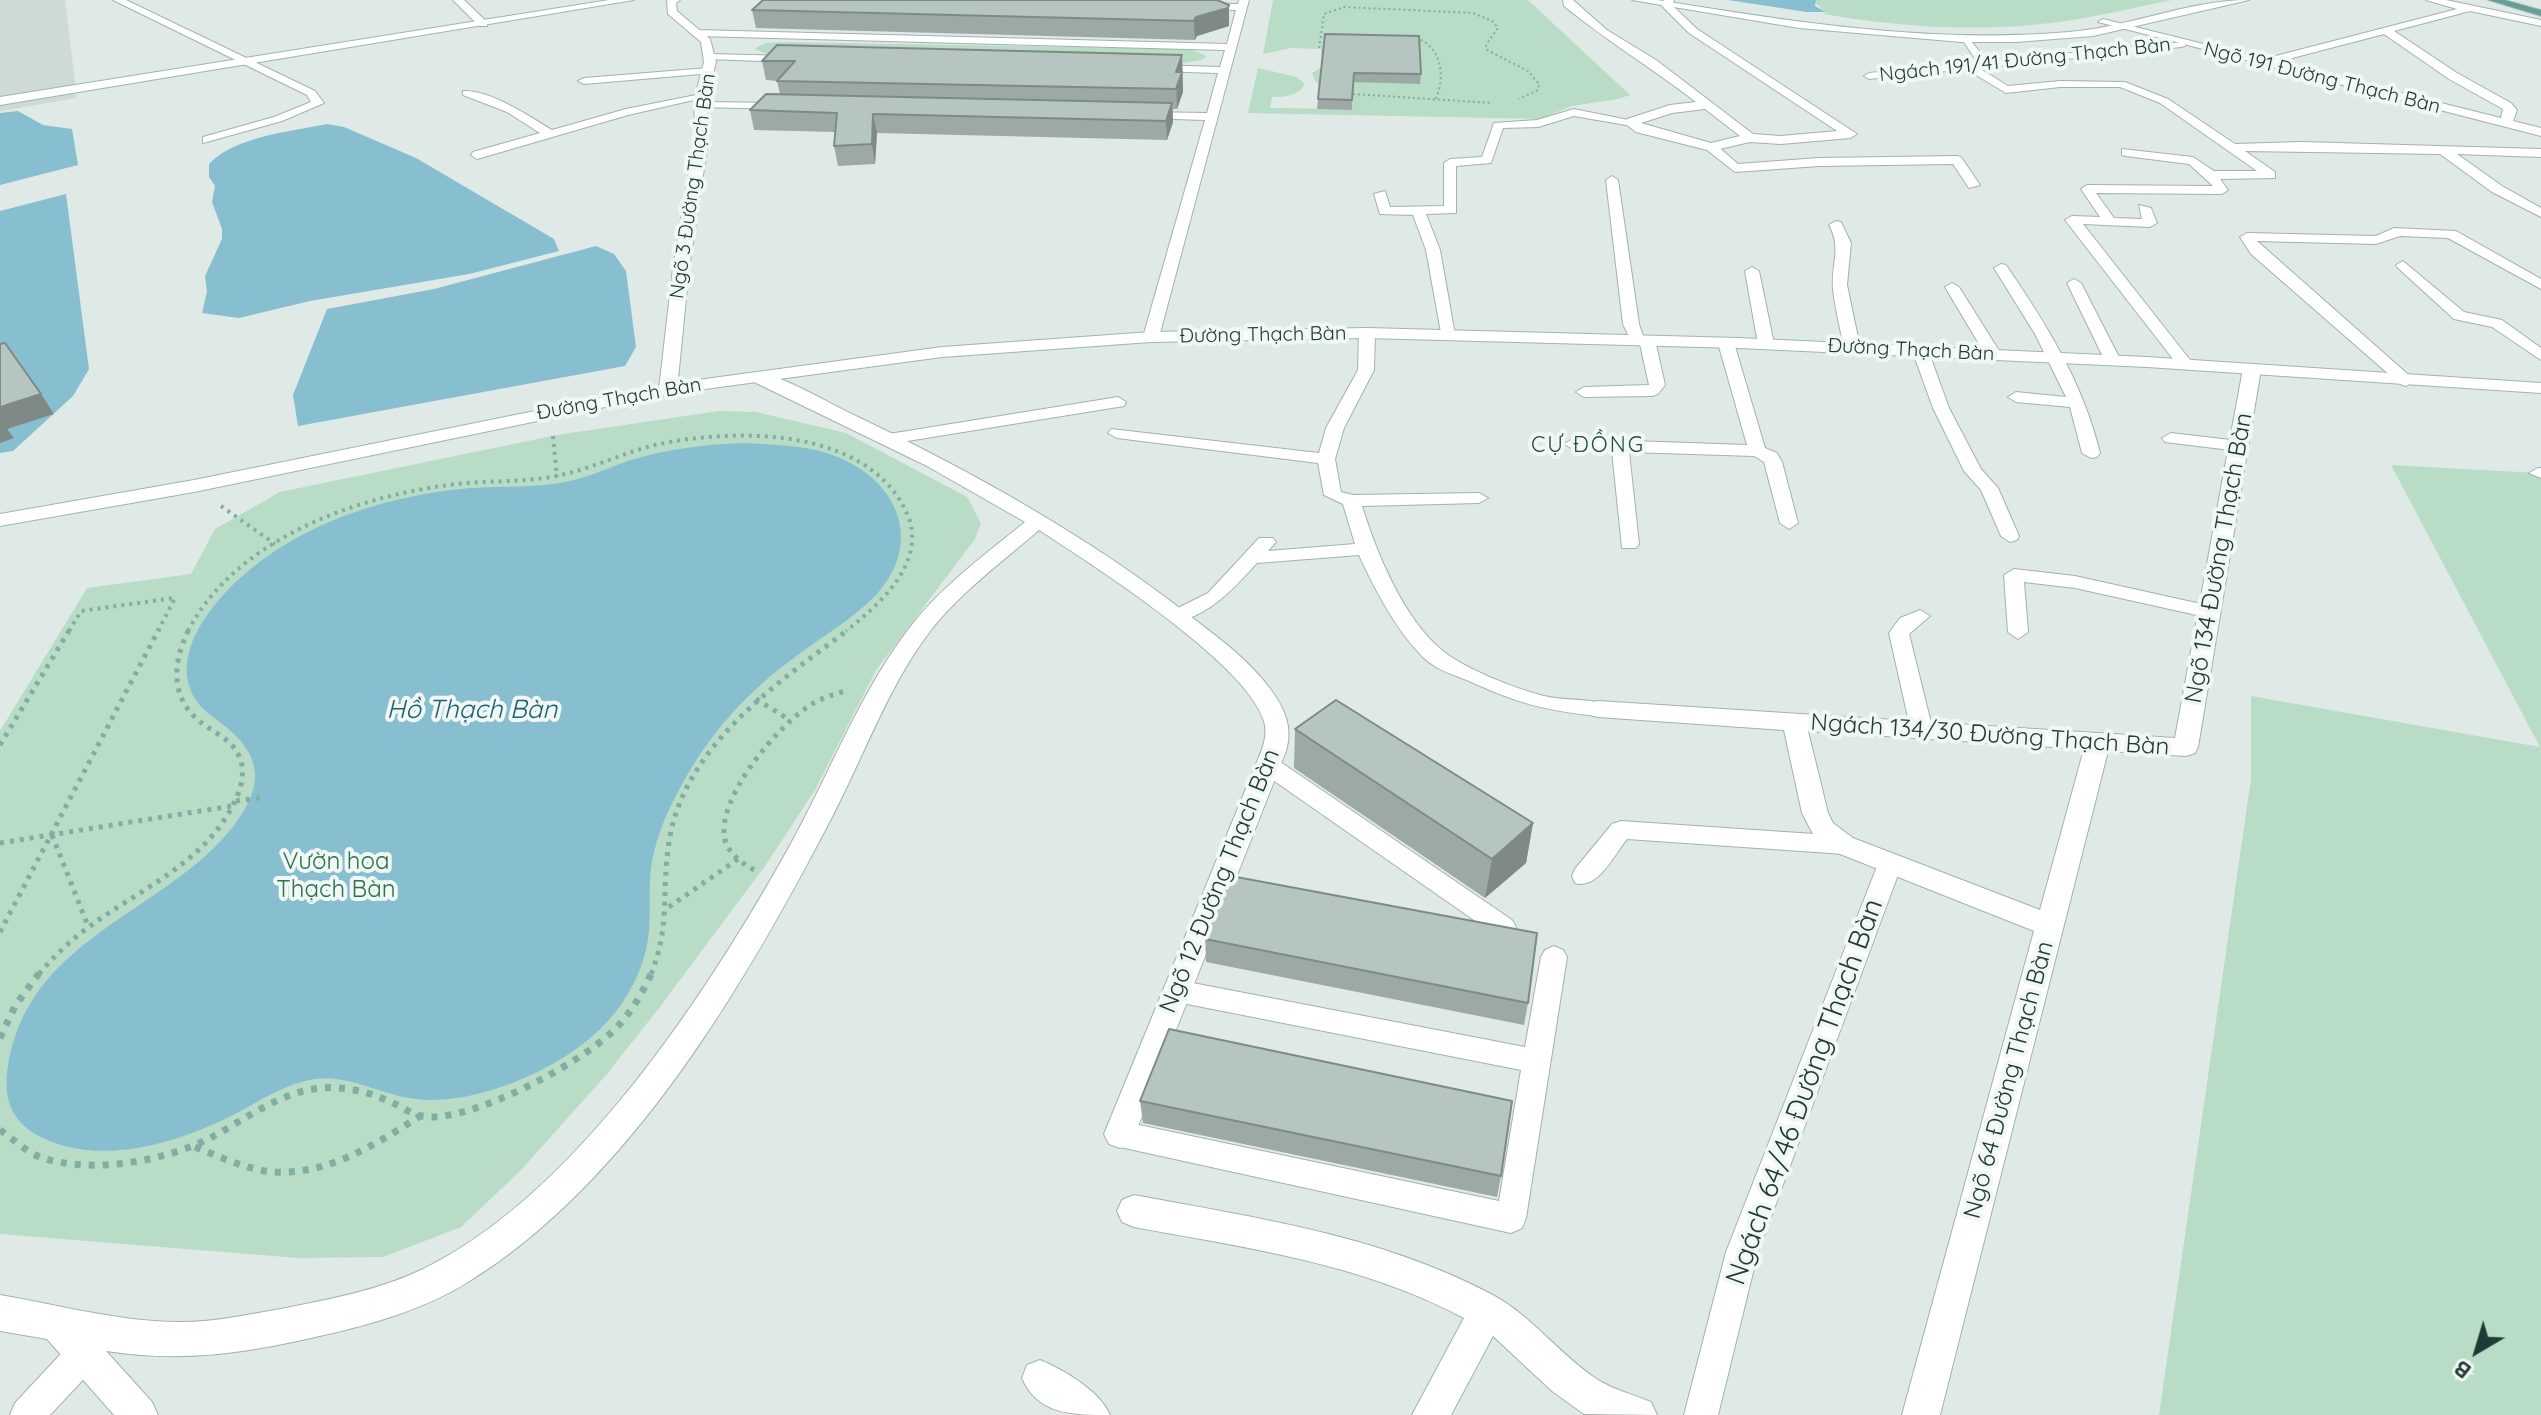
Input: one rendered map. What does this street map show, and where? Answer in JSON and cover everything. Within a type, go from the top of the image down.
[{"type":"main road","points":[[2493,0],[2541,13]]},
{"type":"main road","points":[[2529,0],[2541,3]]},
{"type":"street","points":[[0,101],[629,0]]},
{"type":"street","name":"Ngõ 3 Đường Thạch Bàn","points":[[668,389],[709,64],[706,41],[672,12],[671,2],[675,0]]},
{"type":"street","points":[[1568,0],[1568,4],[1603,32],[1652,62],[1750,138]]},
{"type":"street","points":[[1637,0],[1668,2],[1817,26],[1963,36],[2074,34],[2244,0]]},
{"type":"street","points":[[1963,36],[2041,31],[2103,22],[2208,0]]},
{"type":"street","points":[[2431,0],[2541,23]]},
{"type":"street","points":[[1632,122],[1641,129],[1711,147],[1750,138],[1850,134],[1693,31],[1668,2]]},
{"type":"street","points":[[2263,63],[2471,8]]},
{"type":"street","name":"Ngõ 191 Đường Thạch Bàn","points":[[2103,22],[2541,132]]},
{"type":"street","points":[[2386,31],[2447,78],[2507,106],[2511,110],[2506,123]]},
{"type":"street","points":[[2391,94],[2416,87]]},
{"type":"street","points":[[1632,122],[1670,109],[1706,105]]},
{"type":"street","name":"Đường Thạch Bàn","points":[[0,520],[194,486],[668,389],[942,352],[1151,337],[1367,333],[1852,347],[2541,388]]},
{"type":"street","name":"Ngõ 134 Đường Thạch Bàn","points":[[2186,747],[2252,369]]},
{"type":"street","name":"Ngõ 12 Đường Thạch Bàn","points":[[758,377],[889,439],[1093,556],[1177,616],[1221,653],[1265,700],[1277,724],[1276,746],[1120,1134]]},
{"type":"street","points":[[0,1313],[55,1321],[115,1335],[173,1341],[238,1335],[311,1321],[384,1302],[452,1273],[519,1227],[576,1172],[638,1102],[688,1034],[767,912],[884,687],[913,639],[942,605],[1037,522]]},
{"type":"street","points":[[1598,709],[1794,722]]},
{"type":"street","name":"Ngách 134/30 Đường Thạch Bàn","points":[[1794,722],[2186,747]]},
{"type":"street","name":"Ngõ 64 Đường Thạch Bàn","points":[[1794,722],[1815,813],[1823,829],[1844,845],[2050,925],[1921,1415]]},
{"type":"street","points":[[2050,925],[2098,742]]},
{"type":"street","points":[[1134,1211],[1360,1257],[1406,1272],[1504,1323],[1558,1375],[1586,1396],[1638,1415]]},
{"type":"street","points":[[1431,1415],[1487,1312]]},
{"type":"street","points":[[55,1321],[139,1415]]},
{"type":"street","points":[[1040,1378],[1091,1415]]},
{"type":"lane","points":[[118,0],[311,93],[318,103],[278,119],[207,140]]},
{"type":"lane","points":[[458,0],[483,24]]},
{"type":"lane","points":[[1151,337],[1243,4],[1180,6]]},
{"type":"lane","points":[[698,33],[1231,47]]},
{"type":"lane","points":[[744,34],[746,58]]},
{"type":"lane","points":[[1963,36],[1983,63]]},
{"type":"lane","name":"Ngách 191/41 Đường Thạch Bàn","points":[[1869,76],[2181,44]]},
{"type":"lane","points":[[584,81],[746,58],[809,60]]},
{"type":"lane","points":[[1967,65],[2006,90],[2060,84],[2121,84],[2164,101],[2271,175],[2211,175]]},
{"type":"lane","points":[[1134,68],[1225,70]]},
{"type":"lane","points":[[467,93],[511,110],[550,134]]},
{"type":"lane","points":[[477,155],[626,112],[702,101],[792,106]]},
{"type":"lane","points":[[1380,194],[1385,211],[1451,210],[1450,163],[1487,160],[1498,125],[1538,123],[1574,112],[1632,122]]},
{"type":"lane","points":[[1136,115],[1212,117]]},
{"type":"lane","points":[[1834,137],[1857,161]]},
{"type":"lane","points":[[2232,148],[2302,146],[2541,153]]},
{"type":"lane","points":[[1711,147],[1735,168],[1857,161],[1957,160],[1974,185]]},
{"type":"lane","points":[[2443,150],[2497,189],[2541,213]]},
{"type":"lane","points":[[2110,222],[2087,189],[2222,190],[2211,175],[2193,161],[2126,152]]},
{"type":"lane","points":[[1584,392],[1652,391],[1657,385],[1642,340],[1631,324],[1612,180]]},
{"type":"lane","points":[[2144,208],[2150,223],[2072,220],[2186,365]]},
{"type":"lane","points":[[1418,210],[1433,250],[1447,335]]},
{"type":"lane","points":[[1836,225],[1844,237],[1847,250],[1839,281],[1852,347]]},
{"type":"lane","points":[[2406,381],[2256,251],[2247,237],[2376,240],[2394,235],[2394,232],[2451,234],[2539,283]]},
{"type":"lane","points":[[2403,265],[2459,316],[2497,323],[2541,355]]},
{"type":"lane","points":[[2001,268],[2058,359],[2079,403],[2091,453]]},
{"type":"lane","points":[[1752,271],[1766,344]]},
{"type":"lane","points":[[2074,283],[2113,361]]},
{"type":"lane","points":[[1952,287],[1993,354]]},
{"type":"lane","points":[[1367,333],[1366,370],[1335,428],[1326,459],[1333,495],[1351,501],[1479,498]]},
{"type":"lane","points":[[1726,343],[1757,451]]},
{"type":"lane","points":[[1920,350],[1941,408],[1973,471],[1989,488],[2010,536]]},
{"type":"lane","points":[[2016,397],[2079,403]]},
{"type":"lane","points":[[889,439],[1118,402]]},
{"type":"lane","points":[[1117,433],[1326,459]]},
{"type":"lane","points":[[2171,438],[2239,446]]},
{"type":"lane","points":[[1573,444],[1757,451],[1773,462],[1789,523]]},
{"type":"lane","points":[[1620,446],[1629,544]]},
{"type":"lane","points":[[1351,501],[1366,549],[1412,628],[1433,654],[1448,664],[1523,697],[1548,704],[1598,709]]},
{"type":"lane","points":[[1177,616],[1215,597],[1266,542]]},
{"type":"lane","points":[[1252,558],[1366,549]]},
{"type":"lane","points":[[2018,632],[2014,575],[2075,582],[2210,612]]},
{"type":"lane","points":[[1920,616],[1907,623],[1899,633],[1922,731]]},
{"type":"lane","points":[[1268,765],[1503,927]]},
{"type":"lane","points":[[1584,876],[1621,830],[1844,845]]},
{"type":"lane","name":"Ngách 64/46 Đường Thạch Bàn","points":[[1701,1415],[1742,1252],[1890,864]]},
{"type":"lane","points":[[1120,1134],[1511,1218],[1554,957]]},
{"type":"lane","points":[[1177,991],[1537,1061]]},
{"type":"lane","points":[[27,1415],[84,1354]]},
{"type":"path","points":[[1329,41],[1319,46],[1324,14],[1339,5],[1377,4],[1417,12],[1479,15],[1490,19],[1498,28],[1486,45],[1487,50],[1528,71],[1539,84],[1538,90],[1517,100]]},
{"type":"path","points":[[1410,37],[1432,44],[1440,57],[1439,79],[1442,86],[1435,100]]},
{"type":"path","points":[[1353,94],[1498,102]]},
{"type":"path","points":[[550,411],[557,477]]},
{"type":"path","points":[[0,1038],[3,1021],[33,980],[88,927],[159,881],[207,843],[234,804],[243,769],[237,750],[184,708],[175,683],[181,646],[194,619],[211,595],[240,567],[275,544],[335,516],[401,493],[442,486],[557,477],[663,444],[746,437],[790,439],[831,447],[862,461],[889,482],[904,505],[913,528],[909,554],[895,584],[870,612],[756,699],[707,760],[684,801],[670,835],[666,872],[668,908],[661,947],[646,988],[612,1032],[565,1068],[509,1095],[454,1111],[420,1116],[363,1150],[319,1168],[276,1172],[231,1162],[194,1146]]},
{"type":"path","points":[[194,486],[275,544]]},
{"type":"path","points":[[0,745],[81,611],[175,598],[0,932]]},
{"type":"path","points":[[785,880],[752,869],[731,853],[724,835],[726,815],[742,781],[790,720],[812,704],[841,692],[884,687]]},
{"type":"path","points":[[756,699],[790,720]]},
{"type":"path","points":[[0,843],[266,797]]},
{"type":"path","points":[[51,834],[88,927]]},
{"type":"path","points":[[668,908],[738,859]]},
{"type":"path","points":[[0,1130],[39,1157],[97,1164],[194,1146],[281,1100],[325,1087],[388,1100],[420,1116]]},
{"type":"shaded area","points":[[0,0],[65,0],[77,98],[0,111]]},
{"type":"green space","points":[[1273,0],[1528,0],[1630,95],[1572,106],[1540,119],[1248,113],[1258,68],[1297,77],[1305,84],[1295,93],[1272,97],[1270,108],[1352,109],[1353,94],[1328,90],[1314,79],[1312,73],[1322,67],[1321,49],[1291,48],[1263,54]]},
{"type":"green space","points":[[2172,0],[2051,23],[1966,28],[1908,25],[1824,14],[1826,12],[1813,1]]},
{"type":"green space","points":[[765,43],[1190,49],[1207,56],[1202,60],[1183,63],[768,54],[754,49]]},
{"type":"green space","name":"Hồ Thạch Bàn","points":[[719,411],[756,412],[846,433],[967,497],[981,523],[975,539],[876,670],[815,790],[765,866],[607,1074],[520,1171],[461,1227],[383,1257],[298,1258],[0,1234],[0,731],[87,588],[191,574],[215,529],[280,492],[557,435]]},
{"type":"green space","points":[[2391,465],[2538,473],[2541,477],[2541,1415],[2159,1415],[2251,779],[2251,696],[2540,747]]},
{"type":"water","points":[[1728,0],[1816,0],[1815,6],[1826,12],[1807,12]]},
{"type":"water","points":[[18,111],[43,125],[72,129],[78,165],[0,185],[0,113]]},
{"type":"water","points":[[327,124],[344,127],[416,158],[554,239],[559,251],[469,274],[310,301],[239,318],[202,313],[207,292],[205,276],[222,239],[222,229],[212,202],[215,186],[209,177],[209,164],[233,147],[248,141]]},
{"type":"water","points":[[66,194],[89,369],[73,396],[13,451],[0,453],[0,211]]},
{"type":"water","points":[[596,246],[614,254],[626,271],[636,347],[625,366],[298,426],[293,395],[327,309],[434,289]]},
{"type":"water","name":"Hồ Thạch Bàn","points":[[746,443],[816,450],[850,463],[869,476],[885,492],[896,510],[901,530],[900,552],[892,573],[876,595],[760,686],[719,729],[696,761],[671,805],[657,842],[651,872],[649,931],[640,970],[628,994],[603,1026],[564,1057],[539,1071],[513,1083],[459,1098],[409,1098],[345,1080],[305,1081],[188,1134],[138,1148],[113,1151],[64,1146],[24,1126],[9,1103],[7,1073],[19,1027],[40,989],[68,958],[206,855],[235,824],[252,795],[255,769],[251,757],[234,734],[198,703],[188,679],[187,663],[197,631],[206,616],[239,579],[263,559],[318,527],[378,505],[471,488],[565,482],[657,453]]},
{"type":"building","points":[[763,0],[1217,0],[1229,5],[1228,8],[1196,17],[1194,21],[752,10]]},
{"type":"building","points":[[1325,34],[1419,36],[1421,74],[1354,73],[1352,100],[1318,99]]},
{"type":"building","points":[[777,45],[1182,55],[1176,72],[1182,72],[1176,89],[777,81],[795,61],[762,61]]},
{"type":"building","points":[[766,94],[1172,103],[1166,121],[873,114],[872,144],[834,146],[837,113],[750,110]]},
{"type":"building","points":[[5,343],[41,394],[0,407],[0,344]]},
{"type":"building","points":[[1336,700],[1533,823],[1492,859],[1295,729]]},
{"type":"building","points":[[1231,876],[1537,933],[1528,1003],[1205,939]]},
{"type":"building","points":[[1169,1029],[1512,1101],[1501,1176],[1140,1101]]},
{"type":"district","name":"CỰ ĐỒNG","points":[[1588,445]]},
{"type":"park label","name":"Vườn hoa Thạch Bàn","points":[[336,876]]}]
